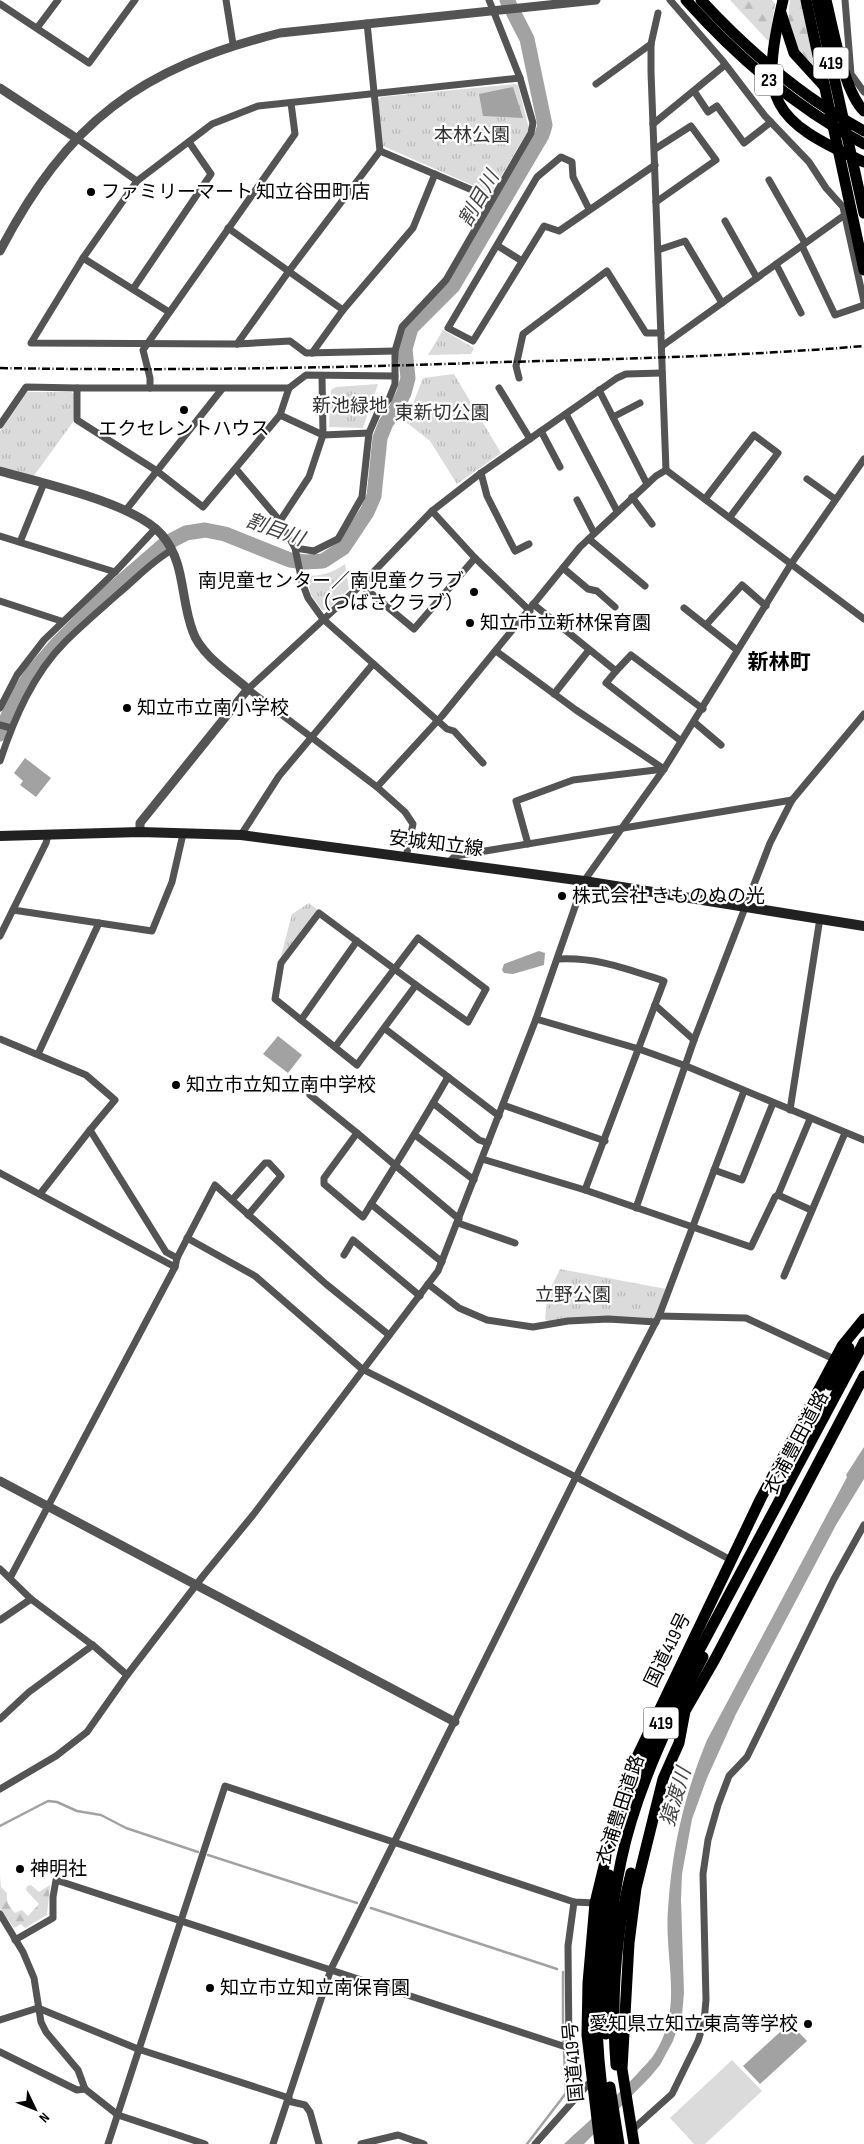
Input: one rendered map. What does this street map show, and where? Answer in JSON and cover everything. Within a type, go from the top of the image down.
[{"type":"highway","name":"23","points":[[686,0],[718,34],[769,81],[820,118],[864,144]]},
{"type":"highway","name":"23","points":[[701,0],[728,30],[773,70],[802,92],[864,132]]},
{"type":"highway","points":[[777,0],[794,53],[842,104],[854,120],[864,144]]},
{"type":"highway","points":[[783,0],[772,51],[771,75],[777,101],[784,113],[800,128],[825,144],[864,162]]},
{"type":"highway","name":"419","points":[[806,0],[864,270]]},
{"type":"highway","name":"419","points":[[817,0],[864,213]]},
{"type":"highway","points":[[826,0],[841,61],[850,87],[864,112]]},
{"type":"highway","name":"国道419号","points":[[600,2144],[587,2035],[588,1983],[595,1903],[624,1784],[731,1560],[834,1359],[842,1346],[864,1320]]},
{"type":"highway","name":"衣浦豊田道路","points":[[688,1670],[708,1617],[864,1320]]},
{"type":"highway","name":"衣浦豊田道路","points":[[610,2144],[601,2070],[596,1994],[600,1931],[613,1848],[638,1772],[688,1670],[864,1342]]},
{"type":"highway","name":"衣浦豊田道路","points":[[620,2144],[611,2096],[606,2049],[608,1943],[621,1859],[637,1806],[654,1762],[700,1663],[864,1356]]},
{"type":"highway","name":"419","points":[[634,2144],[622,2069],[629,1943],[636,1888],[661,1788],[679,1743],[685,1710],[720,1650],[864,1376]]},
{"type":"highway","name":"衣浦豊田道路","points":[[626,2144],[617,2083],[613,2029],[617,1954],[622,1912],[650,1796],[685,1710]]},
{"type":"main road","name":"安城知立線","points":[[0,836],[140,832],[241,835],[584,881],[864,926]]},
{"type":"street","points":[[37,28],[58,0]]},
{"type":"street","points":[[0,4],[89,64],[135,0]]},
{"type":"street","points":[[226,0],[234,44]]},
{"type":"street","points":[[295,550],[314,551],[338,539],[362,497],[369,433],[378,412],[389,399],[395,384],[395,351],[402,326],[446,280],[491,198],[531,133],[533,122],[520,78],[496,10],[490,0]]},
{"type":"street","points":[[0,251],[19,214],[43,177],[76,138],[110,108],[158,76],[234,44],[280,32],[596,0]]},
{"type":"street","points":[[670,0],[771,122],[809,162],[826,188],[843,207],[864,304],[835,315],[804,244],[770,180]]},
{"type":"street","points":[[845,0],[851,74],[864,92]]},
{"type":"street","points":[[658,13],[650,44],[666,470]]},
{"type":"street","points":[[237,344],[288,270],[380,151],[366,23]]},
{"type":"street","points":[[596,84],[650,44]]},
{"type":"street","points":[[654,124],[725,65]]},
{"type":"street","points":[[395,351],[306,353],[290,341],[237,344],[31,343],[84,258],[137,181],[212,124],[258,106],[520,78]]},
{"type":"street","points":[[0,88],[137,181]]},
{"type":"street","points":[[694,91],[708,112],[717,106],[744,143],[771,122]]},
{"type":"street","points":[[150,388],[150,378],[143,350],[295,134],[291,103]]},
{"type":"street","points":[[655,149],[691,126],[716,160],[656,202]]},
{"type":"street","points":[[133,289],[211,174],[188,142]]},
{"type":"street","points":[[380,151],[491,198]]},
{"type":"street","points":[[589,209],[573,177],[572,162],[561,157],[537,177],[448,328],[473,342],[544,226],[559,231],[655,165]]},
{"type":"street","points":[[312,353],[343,310],[413,228],[435,174]]},
{"type":"street","points":[[662,346],[846,214]]},
{"type":"street","points":[[725,221],[757,278]]},
{"type":"street","points":[[228,228],[343,310]]},
{"type":"street","points":[[658,250],[685,241],[722,303]]},
{"type":"street","points":[[498,246],[522,261]]},
{"type":"street","points":[[84,258],[169,312]]},
{"type":"street","points":[[776,264],[800,313]]},
{"type":"street","points":[[519,378],[516,366],[523,334],[607,271],[646,333],[661,332]]},
{"type":"street","points":[[140,832],[140,823],[248,689],[361,584],[432,511],[599,390],[626,374],[662,373]]},
{"type":"street","points":[[0,424],[26,387],[289,388],[306,376],[395,376]]},
{"type":"street","points":[[280,521],[309,477],[323,435],[322,376]]},
{"type":"street","points":[[77,388],[77,420],[157,471],[203,507],[280,415],[289,388]]},
{"type":"street","points":[[499,388],[530,439]]},
{"type":"street","points":[[126,510],[222,389]]},
{"type":"street","points":[[599,390],[647,484]]},
{"type":"street","points":[[613,417],[640,403]]},
{"type":"street","points":[[566,414],[617,511]]},
{"type":"street","points":[[280,415],[323,435],[369,433]]},
{"type":"street","points":[[541,431],[560,468]]},
{"type":"street","points":[[704,498],[754,435],[778,453],[730,517]]},
{"type":"street","points":[[0,1789],[78,1740],[196,1585],[253,1515],[428,1284],[442,1262],[459,1221],[536,1019],[584,881],[620,828],[664,770],[791,564],[864,459]]},
{"type":"street","points":[[236,468],[280,521],[295,550],[308,598],[323,619],[447,729],[454,731],[483,762]]},
{"type":"street","points":[[0,470],[126,510],[156,528],[171,548],[182,577],[193,633],[204,650],[248,689],[377,787],[405,812],[413,824],[406,857]]},
{"type":"street","points":[[377,787],[496,651],[591,536],[632,497],[666,470]]},
{"type":"street","points":[[666,470],[864,619]]},
{"type":"street","points":[[481,474],[487,496],[515,551],[529,544]]},
{"type":"street","points":[[807,479],[835,500]]},
{"type":"street","points":[[20,542],[44,483]]},
{"type":"street","points":[[632,497],[652,524]]},
{"type":"street","points":[[577,500],[591,536],[645,586]]},
{"type":"street","points":[[432,511],[476,558],[532,607],[616,672]]},
{"type":"street","points":[[0,708],[17,675],[61,621],[114,572],[156,528]]},
{"type":"street","points":[[0,536],[114,572]]},
{"type":"street","points":[[0,761],[11,728],[34,684],[64,643],[171,548]]},
{"type":"street","points":[[361,584],[414,629],[476,558]]},
{"type":"street","points":[[563,568],[588,589],[597,591],[615,607]]},
{"type":"street","points":[[706,625],[742,585],[766,606]]},
{"type":"street","points":[[0,601],[61,621]]},
{"type":"street","points":[[684,608],[738,650]]},
{"type":"street","points":[[554,694],[589,650]]},
{"type":"street","points":[[496,651],[554,694],[664,770]]},
{"type":"street","points":[[682,741],[606,683],[631,655],[703,709]]},
{"type":"street","points":[[241,835],[279,776],[373,664]]},
{"type":"street","points":[[636,1208],[694,1040],[770,843],[792,800],[864,714]]},
{"type":"street","points":[[694,722],[721,745]]},
{"type":"street","points":[[0,725],[11,728]]},
{"type":"street","points":[[528,844],[516,801],[573,780],[664,770]]},
{"type":"street","points":[[448,862],[456,856],[792,800]]},
{"type":"street","points":[[12,910],[152,930],[172,882],[183,834]]},
{"type":"street","points":[[0,936],[46,843],[48,835]]},
{"type":"street","points":[[335,1048],[394,968],[418,938],[486,989],[468,1022],[416,985],[394,968],[319,913],[281,963],[274,996],[275,1000],[301,1020],[335,1048],[357,1065],[416,985]]},
{"type":"street","points":[[790,1110],[820,918]]},
{"type":"street","points":[[38,1054],[99,923]]},
{"type":"street","points":[[301,1020],[357,941]]},
{"type":"street","points":[[558,959],[581,958],[601,961],[664,981],[585,1190]]},
{"type":"street","points":[[656,1005],[694,1040]]},
{"type":"street","points":[[536,1019],[639,1049],[686,1066],[864,1140]]},
{"type":"street","points":[[384,1028],[498,1116]]},
{"type":"street","points":[[0,1039],[86,1075],[115,1100],[40,1194]]},
{"type":"street","points":[[357,1133],[324,1178],[324,1184],[363,1217],[415,1135],[448,1077]]},
{"type":"street","points":[[274,2144],[331,1969],[576,1477],[658,1319],[744,1091]]},
{"type":"street","points":[[310,1095],[459,1221],[515,1243]]},
{"type":"street","points":[[433,1103],[479,1140],[488,1143]]},
{"type":"street","points":[[714,1170],[742,1180],[773,1103]]},
{"type":"street","points":[[503,1104],[604,1141]]},
{"type":"street","points":[[482,1159],[585,1190],[751,1247],[774,1197],[778,1195],[810,1119]]},
{"type":"street","points":[[90,1130],[166,1252],[177,1258]]},
{"type":"street","points":[[784,1276],[844,1132]]},
{"type":"street","points":[[415,1135],[474,1180]]},
{"type":"street","points":[[232,1200],[265,1163],[269,1163],[281,1176],[248,1214]]},
{"type":"street","points":[[0,1173],[175,1267]]},
{"type":"street","points":[[10,1578],[175,1267],[177,1258],[215,1185],[389,1335]]},
{"type":"street","points":[[778,1195],[811,1210]]},
{"type":"street","points":[[371,1204],[442,1262]]},
{"type":"street","points":[[188,1238],[255,1276],[362,1370],[576,1477],[731,1560]]},
{"type":"street","points":[[344,1255],[353,1240],[420,1296]]},
{"type":"street","points":[[428,1284],[459,1308],[487,1320],[533,1327],[568,1321],[608,1319],[746,1318],[834,1359]]},
{"type":"street","points":[[0,1480],[455,1722]]},
{"type":"street","points":[[630,2125],[672,2094],[692,2057],[704,2022],[706,1962],[703,1874],[708,1840],[729,1776],[747,1757],[834,1580],[864,1525]]},
{"type":"street","points":[[0,1569],[30,1599],[93,1645],[127,1675]]},
{"type":"street","points":[[0,1620],[30,1599]]},
{"type":"street","points":[[0,1719],[29,1692],[93,1645]]},
{"type":"street","points":[[108,2144],[225,1786],[574,1902],[595,1903]]},
{"type":"street","points":[[15,1940],[53,1918],[52,1897],[56,1880],[569,2048],[568,1946],[574,1902]]},
{"type":"street","points":[[1,1918],[15,1940],[34,1978],[38,2008],[46,2032],[78,2070],[85,2089],[118,2116],[205,2144]]},
{"type":"street","points":[[0,2020],[38,2008],[138,2049],[305,2105],[310,2112],[319,2144]]},
{"type":"street","points":[[0,2052],[77,2090],[85,2089]]},
{"type":"street","points":[[536,2144],[592,2087]]},
{"type":"street","points":[[361,2144],[398,2135],[424,2144]]},
{"type":"green space","points":[[730,0],[772,0],[775,4],[769,42]]},
{"type":"green space","points":[[790,0],[801,0],[814,66],[799,51],[791,37],[789,29]]},
{"type":"green space","name":"本林公園","points":[[518,85],[529,129],[493,190],[488,192],[383,146],[378,100],[381,97]]},
{"type":"green space","points":[[443,330],[474,348],[471,354],[428,355]]},
{"type":"green space","name":"東新切公園","points":[[454,374],[501,453],[457,484],[430,441],[406,422],[423,378]]},
{"type":"green space","name":"新池緑地","points":[[378,384],[363,428],[329,427],[331,390],[336,387]]},
{"type":"green space","points":[[27,392],[71,392],[74,394],[73,422],[33,477],[0,466],[0,431]]},
{"type":"green space","points":[[345,564],[349,589],[327,610],[322,610],[311,595],[306,576],[327,573]]},
{"type":"green space","points":[[309,903],[318,910],[280,960],[292,914]]},
{"type":"green space","name":"立野公園","points":[[560,1269],[666,1289],[655,1320],[549,1322],[545,1319],[548,1294]]},
{"type":"green space","points":[[0,1876],[1,1887],[7,1893],[11,1908],[15,1913],[22,1910],[28,1916],[39,1904],[26,1890],[27,1886],[31,1885],[39,1892],[50,1885],[47,1915],[25,1928],[21,1924],[14,1928],[0,1908]]},
{"type":"green space","points":[[732,2060],[762,2091],[705,2144],[694,2144],[670,2118]]},
{"type":"shaded area","points":[[513,87],[523,118],[483,116],[479,94]]},
{"type":"shaded area","points":[[25,758],[51,778],[36,797],[20,785],[23,781],[14,773]]},
{"type":"shaded area","points":[[539,951],[545,953],[544,965],[513,974],[504,973],[502,970],[504,964]]},
{"type":"shaded area","points":[[278,1036],[302,1055],[288,1073],[263,1054]]},
{"type":"shaded area","points":[[864,1447],[864,1479],[836,1525],[736,1714],[707,1778],[692,1819],[682,1874],[684,1993],[682,2015],[673,2041],[660,2065],[650,2077],[584,2144],[564,2144],[647,2063],[664,2036],[671,2000],[667,1928],[670,1887],[680,1823],[692,1781],[707,1740],[847,1477],[846,1475]]},
{"type":"shaded area","points":[[790,2023],[807,2041],[760,2084],[743,2066]]},
{"type":"waterway","name":"割目川","points":[[0,734],[17,696],[32,673],[58,643],[105,596],[165,544],[186,533],[205,530],[225,534],[290,560],[305,562],[323,561],[343,548],[367,512],[374,496],[380,438],[386,423],[404,393],[408,378],[405,349],[411,328],[453,286],[542,135],[545,125],[527,39],[507,0]]},
{"type":"waterway","points":[[0,1826],[48,1801],[57,1802],[77,1811],[101,1815],[126,1828],[198,1852]]},
{"type":"waterway","points":[[208,1855],[357,1903]]},
{"type":"waterway","points":[[371,1908],[557,1969]]},
{"type":"waterway","points":[[563,1972],[563,2041]]},
{"type":"waterway","points":[[527,2144],[566,2093],[564,2052]]},
{"type":"railway","points":[[0,368],[189,369],[378,366],[684,357],[864,346]]},
{"type":"place","name":"ファミリーマート 知立谷田町店","points":[[91,192]]},
{"type":"place","name":"エクセレントハウス","points":[[184,410]]},
{"type":"place","name":"南児童センター／南児童クラブ （つばさクラブ）","points":[[474,592]]},
{"type":"place","name":"知立市立新林保育園","points":[[470,623]]},
{"type":"place","name":"知立市立南小学校","points":[[127,708]]},
{"type":"place","name":"株式会社 きものぬの光","points":[[562,896]]},
{"type":"place","name":"知立市立知立南中学校","points":[[176,1085]]},
{"type":"place","name":"神明社","points":[[20,1869]]},
{"type":"place","name":"知立市立知立南保育園","points":[[210,1988]]},
{"type":"place","name":"愛知県立知立東高等学校","points":[[808,2024]]},
{"type":"district","name":"新林町","points":[[779,662]]},
{"type":"water label","name":"猿渡川","points":[[676,1797]]}]
